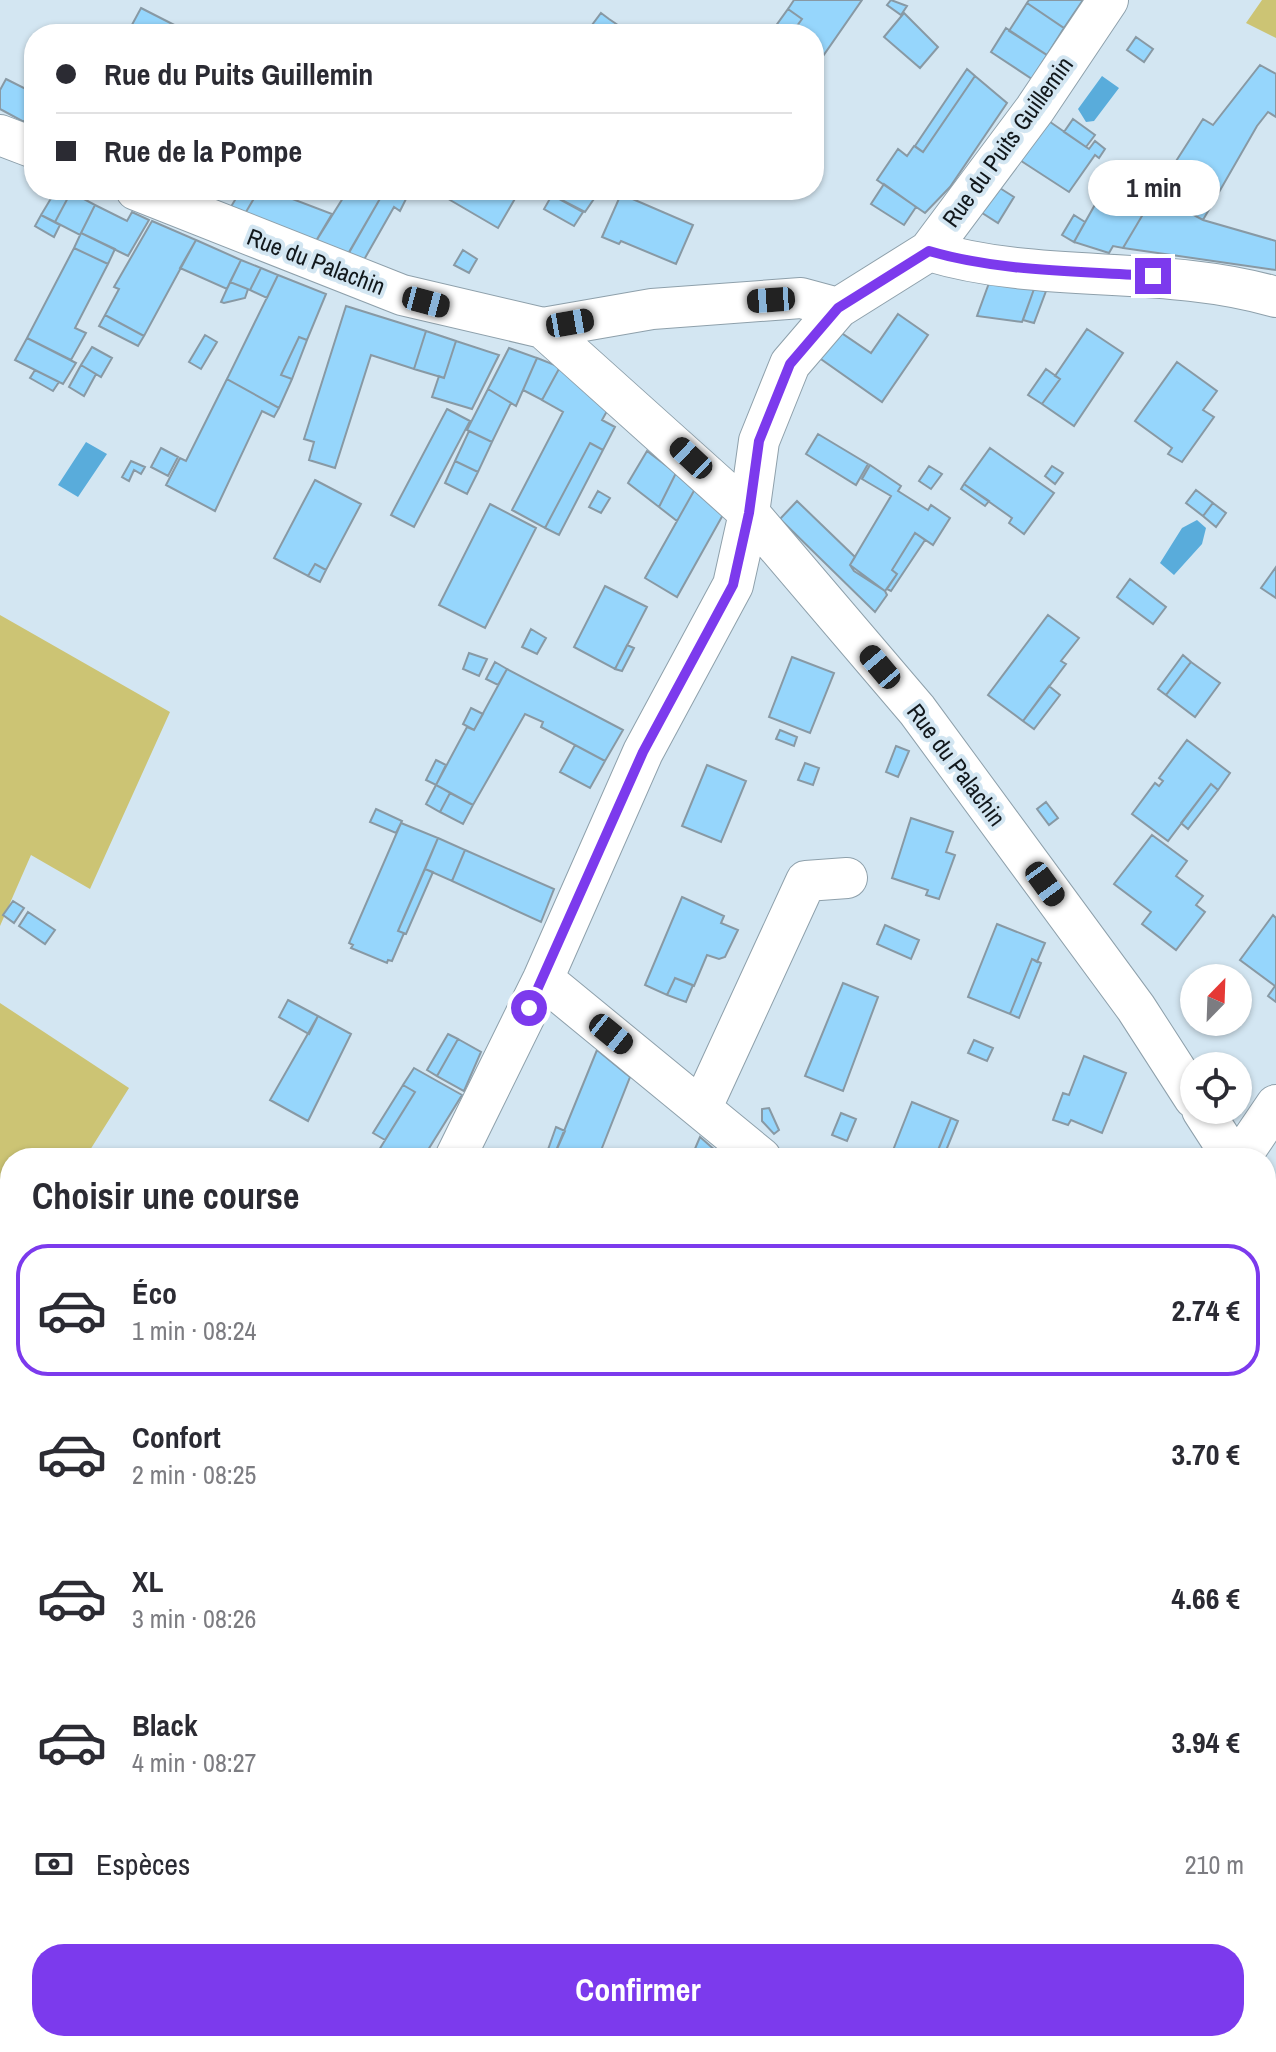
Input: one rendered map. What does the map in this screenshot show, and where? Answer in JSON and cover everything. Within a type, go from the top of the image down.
[{"type":"street","name":"Rue du Puits Guillemin","points":[[460,1148],[543,979],[643,752],[733,585],[749,513],[759,441],[790,364],[838,308],[929,251],[1035,109],[1108,0]]},
{"type":"street","points":[[0,135],[24,144]]},
{"type":"street","name":"Rue du Palachin","points":[[161,200],[402,295],[543,328],[749,513],[917,710],[1136,1008],[1180,1076]]},
{"type":"street","points":[[929,251],[954,259],[1041,269],[1181,278],[1276,297]]},
{"type":"street","points":[[543,328],[652,309],[801,298],[838,308]]},
{"type":"street","points":[[702,1107],[806,881],[847,878]]},
{"type":"street","points":[[543,979],[749,1148]]},
{"type":"street","points":[[1247,1148],[1276,1105]]},
{"type":"street","points":[[1211,1124],[1227,1148]]},
{"type":"shaded area","points":[[1262,0],[1276,0],[1276,38],[1246,23]]},
{"type":"shaded area","points":[[0,615],[170,712],[90,889],[31,855],[0,926]]},
{"type":"shaded area","points":[[0,1003],[129,1088],[91,1148],[0,1148]]},
{"type":"water","points":[[1102,76],[1119,88],[1094,121],[1086,122],[1078,109]]},
{"type":"water","points":[[86,442],[107,454],[78,497],[58,485]]},
{"type":"water","points":[[1197,520],[1206,528],[1202,544],[1174,575],[1160,563],[1182,528]]},
{"type":"building","points":[[794,0],[862,0],[824,55],[824,24],[798,24],[802,19],[788,9]]},
{"type":"building","points":[[891,0],[907,6],[901,15],[887,5]]},
{"type":"building","points":[[1029,0],[1083,0],[1064,28],[1027,3]]},
{"type":"building","points":[[1027,3],[1064,28],[1047,55],[1009,31]]},
{"type":"building","points":[[141,8],[172,24],[132,24]]},
{"type":"building","points":[[788,9],[802,19],[798,24],[777,24]]},
{"type":"building","points":[[601,13],[617,24],[593,24]]},
{"type":"building","points":[[904,13],[938,47],[920,68],[884,37]]},
{"type":"building","points":[[1006,28],[1047,55],[1032,79],[991,52]]},
{"type":"building","points":[[1136,37],[1153,49],[1144,62],[1127,50]]},
{"type":"building","points":[[1260,65],[1276,74],[1276,117],[1268,112],[1257,126],[1203,220],[1155,194],[1203,119],[1213,125]]},
{"type":"building","points":[[967,69],[975,76],[923,152],[915,146]]},
{"type":"building","points":[[975,76],[1007,103],[950,187],[925,213],[877,180],[898,149],[907,156],[914,146],[923,152]]},
{"type":"building","points":[[6,79],[24,88],[24,122],[0,109],[0,90]]},
{"type":"building","points":[[1043,117],[1089,149],[1095,141],[1105,149],[1099,158],[1095,155],[1069,192],[1015,157]]},
{"type":"building","points":[[1073,119],[1095,135],[1086,147],[1064,132]]},
{"type":"building","points":[[1115,169],[1155,194],[1123,248],[1113,246],[1109,253],[1074,242]]},
{"type":"building","points":[[884,184],[916,207],[904,225],[871,204]]},
{"type":"building","points":[[995,185],[1014,197],[998,223],[979,211]]},
{"type":"building","points":[[1155,194],[1203,220],[1276,241],[1276,270],[1123,248]]},
{"type":"building","points":[[50,200],[67,200],[55,222],[41,215]]},
{"type":"building","points":[[67,200],[86,200],[95,205],[80,235],[55,222]]},
{"type":"building","points":[[235,200],[253,200],[243,217],[229,210]]},
{"type":"building","points":[[253,200],[295,200],[332,214],[313,246],[243,217]]},
{"type":"building","points":[[342,200],[379,200],[345,259],[313,246]]},
{"type":"building","points":[[379,200],[406,200],[400,211],[394,207],[361,265],[346,258]]},
{"type":"building","points":[[450,200],[514,200],[498,228]]},
{"type":"building","points":[[549,200],[561,200],[583,212],[574,226],[544,209]]},
{"type":"building","points":[[562,200],[593,200],[585,212]]},
{"type":"building","points":[[618,200],[635,200],[693,225],[676,264],[621,241],[619,244],[602,237]]},
{"type":"building","points":[[95,205],[127,221],[132,212],[149,220],[128,256],[81,233]]},
{"type":"building","points":[[41,215],[60,225],[54,237],[35,226]]},
{"type":"building","points":[[1074,215],[1085,222],[1074,242],[1062,235]]},
{"type":"building","points":[[152,221],[196,240],[144,336],[105,315],[119,289],[114,287]]},
{"type":"building","points":[[81,233],[115,249],[108,264],[74,248]]},
{"type":"building","points":[[196,240],[241,260],[227,289],[180,268]]},
{"type":"building","points":[[74,248],[108,264],[75,328],[86,333],[71,360],[27,338]]},
{"type":"building","points":[[463,250],[477,259],[469,273],[454,265]]},
{"type":"building","points":[[241,260],[261,268],[250,290],[230,282]]},
{"type":"building","points":[[261,268],[278,275],[267,298],[250,290]]},
{"type":"building","points":[[278,275],[326,294],[307,340],[299,337],[281,375],[292,379],[279,408],[227,379]]},
{"type":"building","points":[[230,282],[248,289],[245,298],[221,302]]},
{"type":"building","points":[[989,283],[1034,289],[1022,322],[977,316]]},
{"type":"building","points":[[1034,289],[1046,291],[1034,323],[1023,320]]},
{"type":"building","points":[[346,306],[426,331],[414,369],[371,355],[335,468],[309,460],[314,442],[304,439]]},
{"type":"building","points":[[898,314],[928,335],[882,402],[818,357],[837,330],[871,353]]},
{"type":"building","points":[[105,315],[144,336],[138,346],[99,326]]},
{"type":"building","points":[[1087,329],[1123,353],[1074,426],[1042,404],[1060,379],[1055,376]]},
{"type":"building","points":[[426,331],[456,341],[444,378],[414,369]]},
{"type":"building","points":[[205,335],[217,342],[201,369],[189,362]]},
{"type":"building","points":[[299,337],[307,340],[292,379],[281,375]]},
{"type":"building","points":[[27,338],[76,363],[63,384],[15,360]]},
{"type":"building","points":[[456,341],[499,355],[472,409],[432,397],[439,376],[444,378]]},
{"type":"building","points":[[92,347],[112,358],[101,377],[81,365]]},
{"type":"building","points":[[509,348],[537,358],[516,406],[488,389]]},
{"type":"building","points":[[537,358],[560,367],[542,400],[523,390]]},
{"type":"building","points":[[1177,362],[1217,391],[1203,410],[1214,417],[1182,462],[1168,454],[1172,448],[1135,421]]},
{"type":"building","points":[[81,365],[96,374],[84,396],[69,387]]},
{"type":"building","points":[[560,367],[612,402],[602,420],[615,427],[603,450],[590,443],[545,528],[512,510],[563,412],[542,400]]},
{"type":"building","points":[[1046,369],[1060,379],[1042,404],[1028,395]]},
{"type":"building","points":[[35,370],[59,382],[53,391],[30,378]]},
{"type":"building","points":[[227,379],[279,408],[274,417],[262,411],[215,511],[166,485],[180,458],[186,461]]},
{"type":"building","points":[[488,389],[511,403],[492,442],[467,430]]},
{"type":"building","points":[[447,409],[470,421],[414,527],[391,515]]},
{"type":"building","points":[[469,431],[492,442],[478,472],[455,461]]},
{"type":"building","points":[[818,434],[868,464],[856,485],[806,454]]},
{"type":"building","points":[[590,443],[603,450],[559,535],[545,528]]},
{"type":"building","points":[[161,448],[178,457],[168,476],[151,467]]},
{"type":"building","points":[[990,448],[1054,493],[1024,534],[1009,523],[1012,518],[964,484]]},
{"type":"building","points":[[647,451],[676,473],[659,507],[628,483]]},
{"type":"building","points":[[131,461],[145,467],[141,474],[134,470],[129,481],[122,477]]},
{"type":"building","points":[[455,461],[478,472],[467,494],[445,483]]},
{"type":"building","points":[[870,465],[901,486],[898,491],[928,510],[931,505],[950,518],[933,545],[915,533],[892,570],[897,574],[885,591],[850,565],[891,496],[862,479]]},
{"type":"building","points":[[929,466],[942,474],[931,489],[919,481]]},
{"type":"building","points":[[1052,466],[1063,473],[1055,484],[1045,476]]},
{"type":"building","points":[[676,473],[695,489],[677,521],[659,507]]},
{"type":"building","points":[[315,480],[361,504],[326,570],[315,564],[308,576],[274,558]]},
{"type":"building","points":[[964,484],[989,501],[985,506],[961,489]]},
{"type":"building","points":[[695,489],[724,513],[677,597],[645,578]]},
{"type":"building","points":[[1196,490],[1213,503],[1203,516],[1186,503]]},
{"type":"building","points":[[598,491],[610,498],[601,513],[589,507]]},
{"type":"building","points":[[797,501],[855,557],[850,565],[854,571],[885,591],[887,595],[875,612],[780,519]]},
{"type":"building","points":[[1213,503],[1226,513],[1216,527],[1203,516]]},
{"type":"building","points":[[490,504],[536,528],[485,628],[439,605]]},
{"type":"building","points":[[915,533],[925,540],[891,591],[887,589],[897,574],[892,570]]},
{"type":"building","points":[[315,564],[326,570],[320,582],[308,576]]},
{"type":"building","points":[[1276,567],[1276,598],[1261,588]]},
{"type":"building","points":[[1130,579],[1166,607],[1153,624],[1117,597]]},
{"type":"building","points":[[605,586],[647,607],[615,669],[574,647]]},
{"type":"building","points":[[1048,615],[1079,638],[1061,661],[1066,664],[1023,721],[988,695]]},
{"type":"building","points":[[531,629],[546,638],[537,654],[522,647]]},
{"type":"building","points":[[627,645],[634,648],[622,671],[615,669]]},
{"type":"building","points":[[469,653],[487,659],[479,676],[463,669]]},
{"type":"building","points":[[1183,655],[1191,662],[1166,695],[1158,689]]},
{"type":"building","points":[[792,657],[834,673],[810,733],[769,717]]},
{"type":"building","points":[[495,662],[507,669],[498,685],[486,679]]},
{"type":"building","points":[[1191,662],[1220,683],[1195,717],[1166,695]]},
{"type":"building","points":[[507,669],[623,730],[605,761],[541,727],[543,722],[525,714],[473,805],[436,785],[467,727],[474,730]]},
{"type":"building","points":[[1049,686],[1060,695],[1034,729],[1023,721]]},
{"type":"building","points":[[471,708],[483,714],[474,730],[463,724]]},
{"type":"building","points":[[780,730],[797,737],[794,746],[776,739]]},
{"type":"building","points":[[1187,740],[1230,773],[1218,790],[1211,784],[1168,841],[1132,814],[1155,783],[1159,786],[1163,781],[1159,778]]},
{"type":"building","points":[[575,745],[605,761],[590,788],[560,772]]},
{"type":"building","points":[[896,746],[909,751],[898,777],[886,772]]},
{"type":"building","points":[[436,760],[446,765],[436,785],[426,780]]},
{"type":"building","points":[[805,763],[819,768],[813,785],[798,780]]},
{"type":"building","points":[[707,765],[746,781],[721,842],[682,826]]},
{"type":"building","points":[[1211,784],[1218,790],[1188,829],[1181,823]]},
{"type":"building","points":[[436,785],[450,793],[440,812],[426,804]]},
{"type":"building","points":[[450,793],[473,805],[463,824],[440,812]]},
{"type":"building","points":[[1046,802],[1058,818],[1049,825],[1037,809]]},
{"type":"building","points":[[376,809],[402,821],[396,833],[370,822]]},
{"type":"building","points":[[911,818],[953,832],[946,852],[955,855],[939,899],[926,895],[928,890],[892,878]]},
{"type":"building","points":[[401,823],[438,838],[398,931],[404,933],[392,961],[388,960],[387,963],[351,948],[353,945],[349,943]]},
{"type":"building","points":[[1152,835],[1187,861],[1176,876],[1203,896],[1196,905],[1205,912],[1176,950],[1142,924],[1151,912],[1114,884]]},
{"type":"building","points":[[438,838],[465,850],[452,881],[425,869]]},
{"type":"building","points":[[465,850],[554,889],[541,922],[452,881]]},
{"type":"building","points":[[425,869],[433,872],[406,934],[398,931]]},
{"type":"building","points":[[682,897],[724,916],[721,923],[738,930],[725,957],[719,959],[707,955],[694,986],[675,978],[667,995],[645,985]]},
{"type":"building","points":[[13,901],[24,908],[14,923],[3,915]]},
{"type":"building","points":[[28,912],[55,930],[45,944],[19,926]]},
{"type":"building","points":[[1273,915],[1276,918],[1276,1002],[1268,996],[1275,986],[1252,969],[1252,964],[1240,960]]},
{"type":"building","points":[[997,924],[1045,943],[1037,962],[1032,959],[1010,1014],[968,997]]},
{"type":"building","points":[[885,925],[919,940],[911,959],[877,944]]},
{"type":"building","points":[[1032,959],[1041,963],[1019,1018],[1010,1014]]},
{"type":"building","points":[[675,978],[693,985],[686,1002],[667,995]]},
{"type":"building","points":[[843,983],[878,997],[843,1091],[805,1076]]},
{"type":"building","points":[[288,1000],[318,1016],[309,1034],[279,1017]]},
{"type":"building","points":[[318,1016],[351,1034],[308,1121],[270,1100]]},
{"type":"building","points":[[448,1034],[458,1039],[437,1076],[427,1070]]},
{"type":"building","points":[[458,1039],[481,1052],[464,1091],[437,1076]]},
{"type":"building","points":[[974,1040],[993,1048],[987,1061],[968,1053]]},
{"type":"building","points":[[597,1050],[630,1077],[602,1148],[557,1148]]},
{"type":"building","points":[[1084,1056],[1126,1073],[1102,1133],[1071,1120],[1068,1125],[1053,1120],[1063,1093],[1069,1095]]},
{"type":"building","points":[[414,1068],[462,1095],[429,1148],[380,1148],[415,1092],[403,1085]]},
{"type":"building","points":[[403,1085],[415,1092],[385,1140],[373,1133]]},
{"type":"building","points":[[912,1102],[951,1118],[939,1148],[894,1148]]},
{"type":"building","points":[[769,1108],[779,1130],[774,1134],[762,1121],[762,1109]]},
{"type":"building","points":[[841,1113],[856,1119],[847,1141],[832,1135]]},
{"type":"building","points":[[951,1118],[958,1121],[947,1148],[939,1148]]},
{"type":"building","points":[[556,1127],[565,1131],[557,1148],[549,1148]]},
{"type":"building","points":[[700,1137],[713,1148],[695,1148]]},
{"type":"route","points":[[529,1008],[643,752],[733,585],[749,513],[759,441],[790,364],[838,308],[929,251],[954,259],[1041,269],[1153,276]]}]
